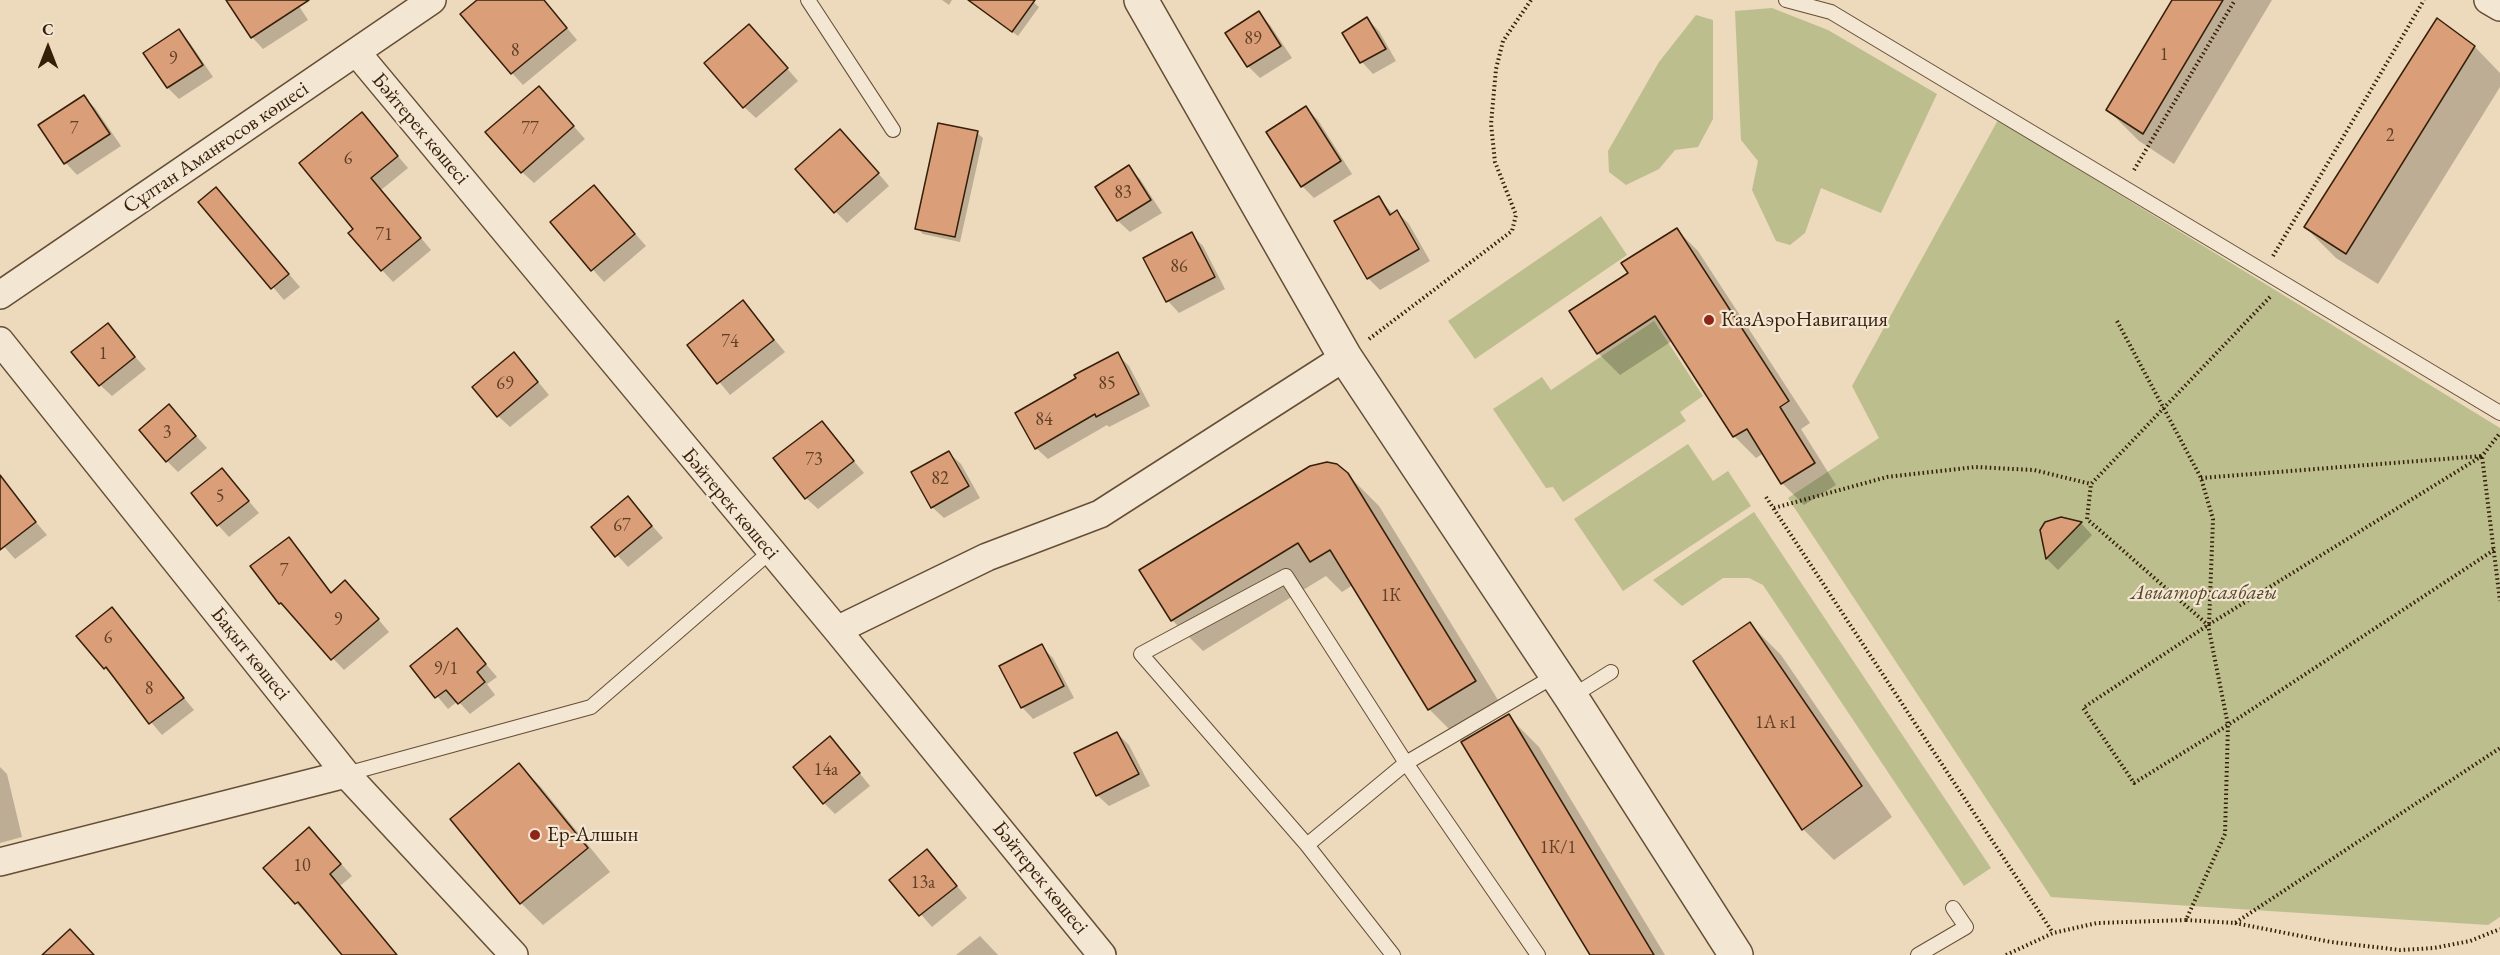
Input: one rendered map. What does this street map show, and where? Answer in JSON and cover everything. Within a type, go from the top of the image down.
[{"type":"street","name":"Сұлтан Аманғосов көшесі","points":[[0,295],[432,0]]},
{"type":"street","points":[[1141,0],[1345,357],[1564,686],[1736,955]]},
{"type":"street","points":[[2488,0],[2500,7]]},
{"type":"street","name":"Бәйтерек көшесі","points":[[357,53],[837,630],[1102,955]]},
{"type":"street","name":"Бақыт көшесі","points":[[0,341],[346,774],[514,955]]},
{"type":"street","points":[[837,630],[987,557],[1100,514],[1345,357]]},
{"type":"street","points":[[0,862],[346,774]]},
{"type":"lane","points":[[808,0],[893,130]]},
{"type":"lane","points":[[1786,0],[1835,6],[2124,187],[2500,413]]},
{"type":"lane","points":[[346,774],[591,707],[770,552]]},
{"type":"lane","points":[[1394,955],[1307,845],[1140,654],[1286,576],[1406,763],[1538,955]]},
{"type":"lane","points":[[1307,845],[1406,763],[1564,686],[1611,672]]},
{"type":"lane","points":[[1918,955],[1966,927],[1953,908]]},
{"type":"path","points":[[1345,357],[1512,231],[1516,215],[1495,162],[1491,124],[1496,69],[1503,40],[1531,0]]},
{"type":"path","points":[[2124,187],[2235,0]]},
{"type":"path","points":[[2265,270],[2424,0]]},
{"type":"path","points":[[2208,625],[2087,519],[2091,484],[2284,282]]},
{"type":"path","points":[[2118,321],[2201,478],[2213,519],[2208,625],[2228,725],[2225,834],[2186,920]]},
{"type":"path","points":[[2494,550],[2228,725],[2134,783],[2083,708],[2208,625],[2482,456],[2500,433]]},
{"type":"path","points":[[2201,478],[2482,456]]},
{"type":"path","points":[[2482,456],[2500,601]]},
{"type":"path","points":[[1774,508],[1887,477],[1975,467],[2034,470],[2091,484]]},
{"type":"path","points":[[1766,497],[2053,933]]},
{"type":"path","points":[[2235,923],[2500,748]]},
{"type":"path","points":[[2006,955],[2053,933],[2097,923],[2186,920],[2235,923],[2331,942],[2400,950],[2434,948],[2470,941],[2500,929]]},
{"type":"green space","points":[[1772,8],[1828,30],[1937,94],[1881,213],[1821,188],[1805,233],[1790,245],[1776,241],[1752,190],[1758,161],[1741,140],[1735,11]]},
{"type":"green space","points":[[1696,15],[1713,20],[1713,119],[1698,147],[1675,150],[1659,169],[1626,185],[1609,172],[1608,151],[1659,62]]},
{"type":"green space","name":"Авиатор саябағы","points":[[1998,120],[2500,428],[2500,917],[2488,925],[2051,897],[1788,498],[1879,438],[1852,386]]},
{"type":"green space","points":[[1601,216],[1627,255],[1475,359],[1448,321]]},
{"type":"green space","points":[[1654,321],[1703,396],[1680,412],[1686,421],[1563,502],[1553,487],[1546,488],[1493,409],[1542,377],[1551,390]]},
{"type":"green space","points":[[1688,444],[1713,481],[1728,471],[1751,506],[1623,591],[1574,519]]},
{"type":"green space","points":[[1754,512],[1991,868],[1964,886],[1763,585],[1749,578],[1723,578],[1682,606],[1653,580]]},
{"type":"building","points":[[226,0],[309,0],[251,38]]},
{"type":"building","points":[[477,0],[544,0],[567,28],[511,74],[460,14]]},
{"type":"building","points":[[968,0],[1035,0],[1012,32]]},
{"type":"building","points":[[2172,0],[2223,0],[2143,134],[2106,110]]},
{"type":"building","points":[[1259,11],[1281,46],[1247,67],[1225,33]]},
{"type":"building","points":[[1367,17],[1386,49],[1360,63],[1342,33]]},
{"type":"building","points":[[2437,18],[2475,46],[2346,254],[2304,227]]},
{"type":"building","points":[[749,24],[788,68],[743,108],[704,63]]},
{"type":"building","points":[[179,29],[203,65],[167,88],[143,53]]},
{"type":"building","points":[[539,86],[574,126],[521,173],[485,132]]},
{"type":"building","points":[[84,95],[110,134],[64,164],[38,125]]},
{"type":"building","points":[[1306,106],[1341,161],[1301,187],[1266,132]]},
{"type":"building","points":[[362,112],[398,156],[371,178],[421,238],[381,271],[348,233],[353,229],[299,163]]},
{"type":"building","points":[[938,123],[978,131],[955,237],[915,229]]},
{"type":"building","points":[[840,129],[879,173],[834,213],[795,169]]},
{"type":"building","points":[[1129,165],[1151,200],[1117,221],[1095,187]]},
{"type":"building","points":[[594,185],[635,234],[591,271],[550,222]]},
{"type":"building","points":[[216,187],[289,274],[271,289],[198,202]]},
{"type":"building","points":[[1379,196],[1390,215],[1397,210],[1419,249],[1367,279],[1334,221]]},
{"type":"building","points":[[1677,228],[1789,401],[1780,407],[1815,463],[1781,484],[1747,429],[1733,437],[1655,316],[1597,354],[1569,311],[1628,273],[1621,263]]},
{"type":"building","points":[[1192,232],[1215,277],[1166,302],[1143,258]]},
{"type":"building","points":[[743,300],[774,340],[717,384],[687,345]]},
{"type":"building","points":[[108,323],[135,357],[99,386],[71,352]]},
{"type":"building","points":[[514,352],[538,382],[497,417],[472,387]]},
{"type":"building","points":[[1118,352],[1139,394],[1096,417],[1095,414],[1035,449],[1015,413],[1076,378],[1074,375]]},
{"type":"building","points":[[169,404],[196,436],[166,462],[139,430]]},
{"type":"building","points":[[822,421],[854,461],[805,499],[773,458]]},
{"type":"building","points":[[949,451],[969,486],[931,508],[911,472]]},
{"type":"building","points":[[1327,462],[1337,464],[1348,473],[1476,681],[1428,710],[1330,550],[1310,562],[1298,543],[1171,621],[1139,570],[1310,466]]},
{"type":"building","points":[[222,468],[249,501],[217,526],[191,493]]},
{"type":"building","points":[[0,475],[36,522],[0,550]]},
{"type":"building","points":[[628,496],[652,526],[615,557],[591,527]]},
{"type":"building","points":[[2061,517],[2082,522],[2046,559],[2040,530],[2045,522]]},
{"type":"building","points":[[289,537],[331,593],[345,580],[379,619],[331,660],[281,603],[279,604],[250,566]]},
{"type":"building","points":[[112,607],[184,698],[149,724],[106,667],[104,669],[76,636]]},
{"type":"building","points":[[1750,622],[1862,786],[1802,830],[1693,661]]},
{"type":"building","points":[[457,628],[486,664],[477,672],[485,682],[458,704],[446,690],[435,698],[410,666]]},
{"type":"building","points":[[1042,644],[1064,686],[1021,708],[999,666]]},
{"type":"building","points":[[1509,714],[1654,955],[1590,955],[1461,742]]},
{"type":"building","points":[[1117,732],[1139,774],[1096,796],[1074,753]]},
{"type":"building","points":[[830,736],[860,773],[823,804],[793,767]]},
{"type":"building","points":[[519,763],[588,848],[520,904],[450,819]]},
{"type":"building","points":[[309,827],[341,864],[330,874],[397,955],[342,955],[298,902],[295,904],[263,868]]},
{"type":"building","points":[[927,849],[957,886],[919,916],[889,880]]},
{"type":"building","points":[[70,929],[94,955],[42,955]]},
{"type":"place","name":"КазАэроНавигация","points":[[1709,320]]},
{"type":"place","name":"Ер-Алшын","points":[[535,835]]}]
